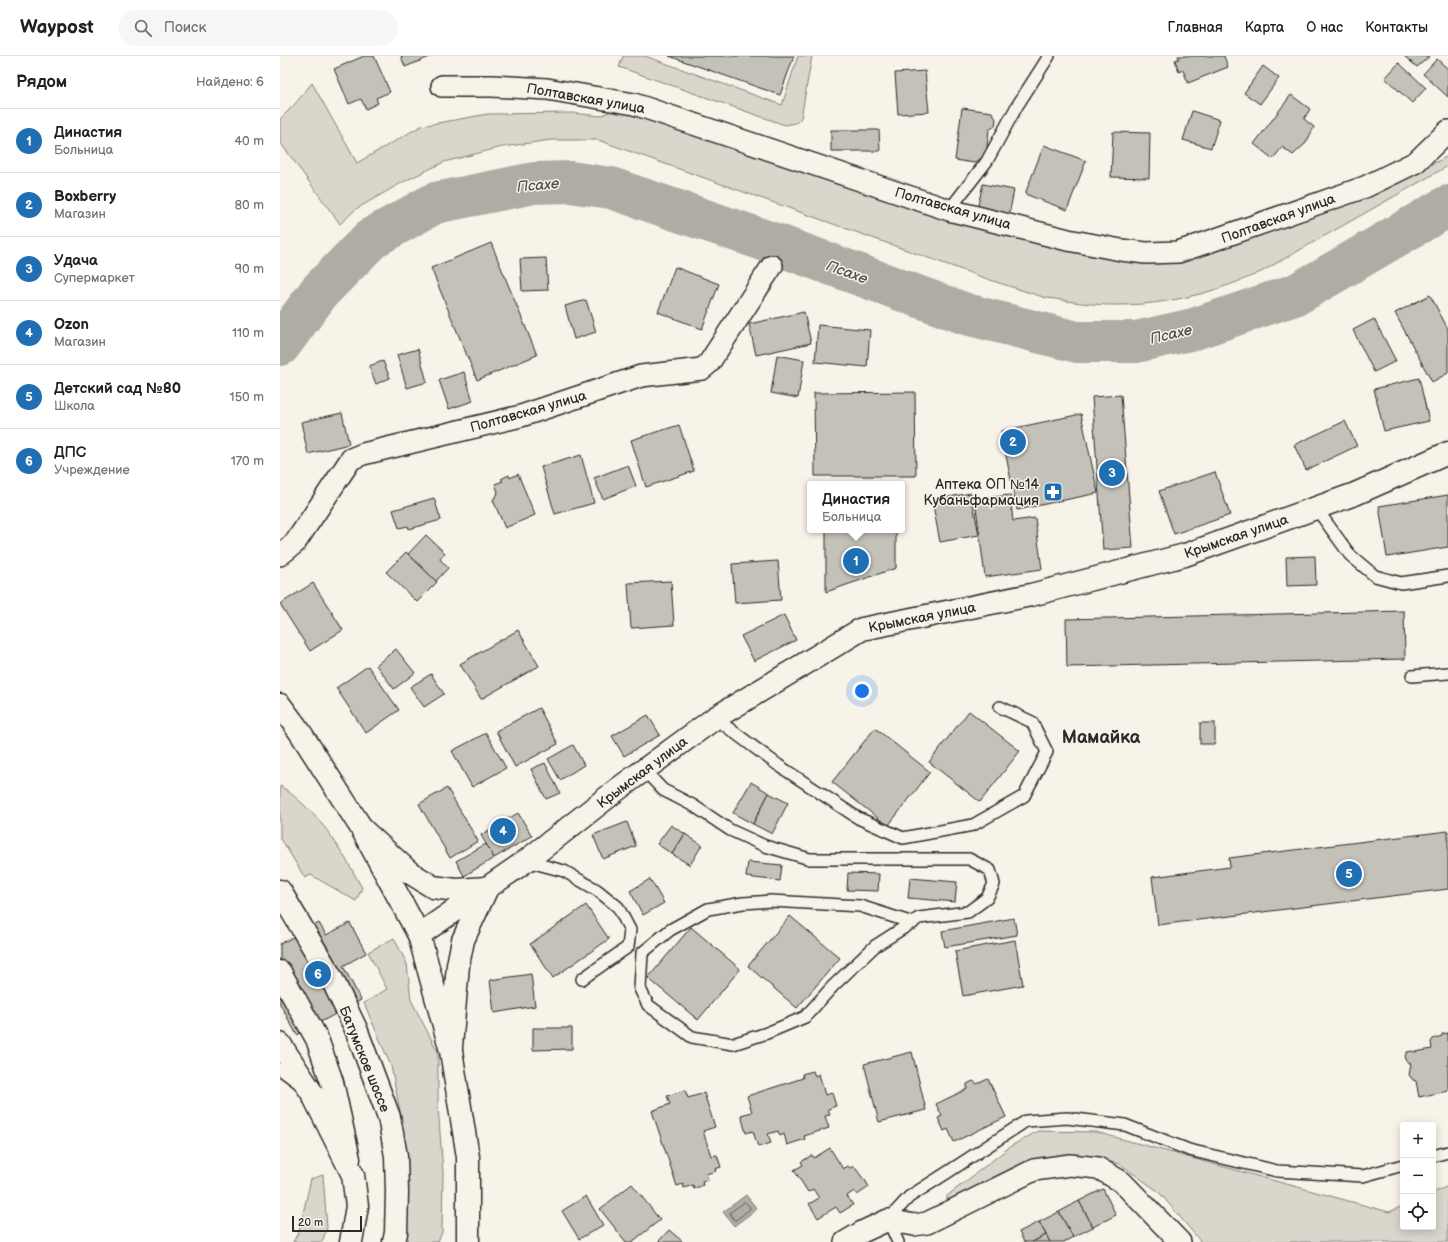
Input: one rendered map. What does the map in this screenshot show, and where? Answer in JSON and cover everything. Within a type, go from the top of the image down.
[{"type":"main road","name":"Крымская улица","points":[[419,935],[526,861],[644,770],[715,718],[862,629],[1031,594],[1185,554],[1355,494],[1448,453]]},
{"type":"main road","points":[[280,705],[300,732],[362,829],[419,935],[451,1051],[468,1158],[468,1242]]},
{"type":"main road","points":[[362,829],[409,872],[433,887],[456,890],[486,888],[463,940],[458,964],[451,1051]]},
{"type":"main road","name":"Батумское шоссе","points":[[280,891],[330,977],[356,1029],[389,1118],[396,1156],[397,1192],[396,1233],[394,1242]]},
{"type":"main road","points":[[280,972],[317,1039],[332,1082],[354,1175],[357,1206],[351,1242]]},
{"type":"main road","points":[[280,1044],[312,1093],[354,1175]]},
{"type":"street","name":"Полтавская улица","points":[[442,86],[492,86],[547,89],[634,104],[948,210],[1068,240],[1146,253],[1178,252],[1364,186],[1416,162],[1448,131]]},
{"type":"street","name":"Полтавская улица","points":[[280,555],[295,542],[351,459],[363,454],[521,416],[641,376],[702,368],[709,363],[772,266]]},
{"type":"street","points":[[845,1242],[888,1220],[914,1224],[928,1223],[1034,1170],[1070,1165],[1098,1168],[1122,1182],[1180,1242]]},
{"type":"lane","points":[[948,210],[987,161],[1018,106],[1049,56]]},
{"type":"lane","points":[[1316,508],[1350,555],[1376,576],[1401,583],[1448,576]]},
{"type":"lane","points":[[1412,676],[1448,673]]},
{"type":"lane","points":[[715,718],[778,765],[858,818],[903,838],[973,825],[1024,796],[1047,752],[1032,722],[1000,707]]},
{"type":"lane","points":[[644,770],[663,790],[694,806],[730,830],[765,846],[810,859],[969,859],[990,870],[994,884],[987,898],[968,912],[920,918],[912,923],[875,946],[833,986],[805,1017],[767,1033],[733,1044],[692,1037],[648,1005],[640,989],[642,953],[670,930],[708,909],[743,903],[771,901],[860,906],[912,923]]},
{"type":"lane","points":[[526,861],[564,871],[597,890],[618,908],[630,930],[628,947],[582,979]]},
{"type":"lane","points":[[280,1069],[312,1093]]},
{"type":"lane","points":[[898,1242],[888,1220],[909,1196],[1026,1121],[1067,1118],[1125,1125],[1189,1150],[1277,1171],[1363,1176],[1400,1166]]},
{"type":"lane","points":[[1436,1155],[1448,1152]]},
{"type":"shaded area","points":[[623,56],[645,56],[782,105],[798,56],[812,56],[801,118],[796,123],[785,125],[619,67]]},
{"type":"shaded area","points":[[312,83],[357,163],[421,126],[488,114],[573,113],[600,116],[618,108],[1144,261],[1424,163],[1427,167],[1448,156],[1448,166],[1261,272],[1238,282],[1214,290],[1166,301],[1117,305],[1092,304],[1046,298],[993,281],[598,140],[551,140],[502,147],[444,162],[403,182],[356,209],[340,224],[280,142],[280,119],[295,104]]},
{"type":"shaded area","points":[[280,786],[292,794],[312,813],[336,843],[362,888],[356,901],[311,875],[305,878],[280,837]]},
{"type":"shaded area","points":[[394,938],[407,964],[411,1000],[438,1052],[438,1106],[443,1173],[442,1232],[438,1242],[401,1242],[406,1182],[401,1116],[391,1066],[364,1003],[387,989],[368,952]]},
{"type":"shaded area","points":[[1038,1131],[1096,1132],[1389,1212],[1400,1207],[1400,1230],[1436,1230],[1436,1192],[1448,1186],[1448,1242],[1201,1242],[1159,1192],[1120,1164],[1085,1157],[947,1204],[947,1196],[1011,1146]]},
{"type":"shaded area","points":[[323,1175],[327,1228],[322,1242],[293,1242],[299,1231],[311,1179]]},
{"type":"water","points":[[746,1195],[757,1209],[734,1226],[723,1212]]},
{"type":"building","points":[[364,56],[374,56],[390,92],[376,98],[378,103],[366,109],[361,99],[349,104],[334,69]]},
{"type":"building","points":[[401,56],[432,56],[405,67]]},
{"type":"building","points":[[669,56],[794,56],[780,95]]},
{"type":"building","points":[[1178,56],[1224,56],[1228,67],[1188,83],[1183,70],[1179,72],[1175,60],[1179,59]]},
{"type":"building","points":[[1404,56],[1430,56],[1417,67]]},
{"type":"building","points":[[1437,59],[1448,69],[1448,97],[1423,74]]},
{"type":"building","points":[[1399,63],[1426,88],[1412,103],[1385,78]]},
{"type":"building","points":[[1263,66],[1279,78],[1260,104],[1244,93]]},
{"type":"building","points":[[925,71],[929,112],[898,114],[895,73]]},
{"type":"building","points":[[1291,95],[1310,109],[1304,119],[1314,127],[1306,143],[1293,155],[1282,147],[1273,159],[1254,144]]},
{"type":"building","points":[[962,108],[992,112],[996,119],[995,126],[989,130],[986,155],[974,163],[955,160]]},
{"type":"building","points":[[1192,111],[1220,120],[1211,148],[1183,140]]},
{"type":"building","points":[[831,130],[879,130],[880,151],[831,151]]},
{"type":"building","points":[[1113,132],[1150,133],[1149,178],[1111,177]]},
{"type":"building","points":[[1044,145],[1086,161],[1067,210],[1025,194]]},
{"type":"building","points":[[983,184],[1014,190],[1009,215],[977,209]]},
{"type":"building","points":[[491,243],[537,355],[477,380],[431,268]]},
{"type":"building","points":[[546,258],[548,290],[522,291],[520,259]]},
{"type":"building","points":[[675,267],[719,284],[702,329],[658,312]]},
{"type":"building","points":[[1430,295],[1448,329],[1448,373],[1432,382],[1395,313]]},
{"type":"building","points":[[586,300],[596,332],[574,339],[565,306]]},
{"type":"building","points":[[804,312],[811,343],[756,355],[749,324]]},
{"type":"building","points":[[1374,319],[1396,361],[1374,372],[1353,330]]},
{"type":"building","points":[[818,325],[870,330],[867,367],[815,362]]},
{"type":"building","points":[[418,349],[427,382],[407,388],[397,355]]},
{"type":"building","points":[[777,355],[804,360],[798,398],[771,393]]},
{"type":"building","points":[[383,361],[390,378],[376,384],[369,366]]},
{"type":"building","points":[[464,372],[473,401],[449,409],[439,380]]},
{"type":"building","points":[[1419,378],[1429,421],[1384,431],[1374,389]]},
{"type":"building","points":[[915,392],[916,476],[815,476],[814,393]]},
{"type":"building","points":[[1121,395],[1133,548],[1103,550],[1092,397]]},
{"type":"building","points":[[342,413],[349,444],[308,454],[301,422]]},
{"type":"building","points":[[1081,414],[1098,493],[1017,510],[1001,431]]},
{"type":"building","points":[[1345,421],[1357,446],[1306,470],[1294,445]]},
{"type":"building","points":[[679,425],[694,471],[646,487],[631,440]]},
{"type":"building","points":[[581,455],[594,503],[555,514],[541,467]]},
{"type":"building","points":[[628,465],[636,486],[603,499],[594,478]]},
{"type":"building","points":[[1215,472],[1230,515],[1174,534],[1159,491]]},
{"type":"building","points":[[518,474],[535,515],[505,528],[493,500],[498,492],[495,484],[503,481],[501,479],[509,475],[510,478]]},
{"type":"building","points":[[971,493],[979,535],[940,542],[932,500]]},
{"type":"building","points":[[1010,495],[1013,521],[1035,518],[1042,569],[985,577],[975,499]]},
{"type":"building","points":[[1448,495],[1448,547],[1387,557],[1379,506]]},
{"type":"building","points":[[434,498],[441,520],[409,529],[408,526],[399,528],[393,510]]},
{"type":"building","points":[[826,533],[896,533],[896,568],[826,592]]},
{"type":"building","points":[[426,535],[445,553],[440,559],[448,568],[436,581],[408,554]]},
{"type":"building","points":[[406,552],[437,582],[417,602],[386,572]]},
{"type":"building","points":[[1315,556],[1316,585],[1287,586],[1286,557]]},
{"type":"building","points":[[778,561],[781,600],[735,603],[732,564]]},
{"type":"building","points":[[671,581],[674,625],[631,628],[628,583]]},
{"type":"building","points":[[313,583],[343,630],[310,651],[280,604]]},
{"type":"building","points":[[1404,611],[1405,659],[1067,667],[1066,619]]},
{"type":"building","points":[[784,615],[796,640],[754,661],[741,636]]},
{"type":"building","points":[[518,630],[539,666],[481,699],[460,664]]},
{"type":"building","points":[[396,649],[415,673],[394,689],[376,665]]},
{"type":"building","points":[[368,666],[399,710],[366,733],[336,688]]},
{"type":"building","points":[[431,674],[444,694],[424,707],[410,687]]},
{"type":"building","points":[[539,708],[558,744],[515,767],[496,731]]},
{"type":"building","points":[[969,711],[1020,751],[980,802],[929,762]]},
{"type":"building","points":[[648,715],[660,735],[624,756],[612,736]]},
{"type":"building","points":[[1200,723],[1215,723],[1215,744],[1200,744]]},
{"type":"building","points":[[875,728],[930,772],[888,826],[832,782]]},
{"type":"building","points":[[486,733],[506,768],[472,787],[452,751]]},
{"type":"building","points":[[573,745],[584,765],[560,780],[548,759]]},
{"type":"building","points":[[545,763],[560,793],[546,799],[531,769]]},
{"type":"building","points":[[751,782],[769,793],[753,824],[733,813]]},
{"type":"building","points":[[447,788],[478,841],[450,858],[419,804]]},
{"type":"building","points":[[769,793],[788,803],[772,834],[753,824]]},
{"type":"building","points":[[518,813],[532,836],[494,858],[481,835]]},
{"type":"building","points":[[627,822],[636,846],[603,859],[593,835]]},
{"type":"building","points":[[671,825],[685,834],[672,854],[657,844]]},
{"type":"building","points":[[1448,831],[1448,889],[1158,925],[1152,877],[1230,867],[1229,858]]},
{"type":"building","points":[[685,834],[702,845],[690,865],[672,854]]},
{"type":"building","points":[[486,844],[494,858],[464,876],[456,861]]},
{"type":"building","points":[[748,862],[782,865],[780,881],[746,877]]},
{"type":"building","points":[[848,873],[879,874],[878,891],[847,890]]},
{"type":"building","points":[[910,878],[957,882],[955,902],[908,898]]},
{"type":"building","points":[[650,879],[664,903],[643,915],[630,891]]},
{"type":"building","points":[[586,905],[609,939],[553,978],[530,944]]},
{"type":"building","points":[[790,916],[840,958],[797,1008],[748,966]]},
{"type":"building","points":[[1014,918],[1017,935],[945,947],[942,931]]},
{"type":"building","points":[[319,923],[326,935],[350,923],[366,953],[343,966],[361,1000],[297,1035],[280,1004],[280,944]]},
{"type":"building","points":[[691,927],[740,969],[698,1020],[648,978]]},
{"type":"building","points":[[1015,940],[1023,985],[963,996],[955,951]]},
{"type":"building","points":[[531,974],[535,1006],[494,1013],[490,980]]},
{"type":"building","points":[[533,1028],[572,1028],[572,1049],[533,1050]]},
{"type":"building","points":[[1448,1033],[1448,1091],[1419,1097],[1416,1081],[1409,1075],[1411,1064],[1407,1062],[1405,1056],[1407,1052],[1432,1049],[1431,1042],[1433,1039],[1442,1036],[1442,1034]]},
{"type":"building","points":[[912,1052],[926,1110],[879,1122],[864,1064]]},
{"type":"building","points":[[813,1071],[815,1076],[819,1074],[825,1095],[832,1093],[836,1106],[828,1109],[830,1115],[825,1116],[829,1128],[804,1136],[805,1139],[787,1145],[784,1134],[780,1136],[778,1131],[768,1134],[771,1143],[758,1147],[753,1131],[746,1133],[741,1115],[752,1112],[747,1096],[803,1078],[802,1074]]},
{"type":"building","points":[[988,1079],[1006,1117],[954,1142],[948,1129],[944,1131],[938,1118],[942,1116],[936,1104],[967,1089],[967,1084],[973,1081],[977,1084]]},
{"type":"building","points":[[685,1090],[688,1098],[704,1093],[715,1127],[703,1131],[711,1156],[717,1155],[721,1167],[715,1169],[716,1171],[706,1174],[708,1180],[702,1181],[703,1185],[694,1189],[693,1185],[684,1188],[683,1184],[677,1186],[652,1111],[670,1104],[667,1096]]},
{"type":"building","points":[[830,1148],[843,1169],[848,1166],[850,1168],[854,1166],[869,1187],[857,1195],[854,1191],[847,1196],[853,1205],[840,1213],[836,1207],[818,1218],[809,1204],[819,1198],[813,1189],[808,1192],[794,1170],[803,1165],[801,1162],[812,1155],[814,1158]]},
{"type":"building","points":[[632,1184],[660,1220],[632,1242],[626,1242],[600,1209]]},
{"type":"building","points":[[1103,1189],[1116,1215],[1093,1227],[1079,1201]]},
{"type":"building","points":[[586,1196],[603,1225],[579,1239],[562,1211]]},
{"type":"building","points":[[1079,1201],[1093,1227],[1073,1237],[1059,1212]]},
{"type":"building","points":[[1059,1212],[1073,1237],[1064,1242],[1050,1242],[1039,1222]]},
{"type":"building","points":[[1039,1222],[1046,1235],[1032,1242],[1024,1242],[1019,1232]]},
{"type":"building","points":[[669,1230],[683,1242],[658,1242]]},
{"type":"building","points":[[1046,1235],[1050,1242],[1032,1242]]},
{"type":"waterway","name":"Псахе","points":[[280,345],[320,291],[372,238],[435,203],[534,183],[570,182],[611,188],[778,245],[966,314],[1077,342],[1136,342],[1194,329],[1297,294],[1448,206]]},
{"type":"place","name":"Boxberry","points":[[1013,442]]},
{"type":"place","name":"Удача","points":[[1112,473]]},
{"type":"place","name":"Аптека ОП №14 Кубаньфармация","points":[[1053,492]]},
{"type":"place","name":"Династия","points":[[856,561]]},
{"type":"place","name":"Ozon","points":[[503,831]]},
{"type":"place","name":"Детский сад №80","points":[[1349,874]]},
{"type":"place","name":"ДПС","points":[[318,974]]},
{"type":"district","name":"Мамайка","points":[[1101,737]]}]
